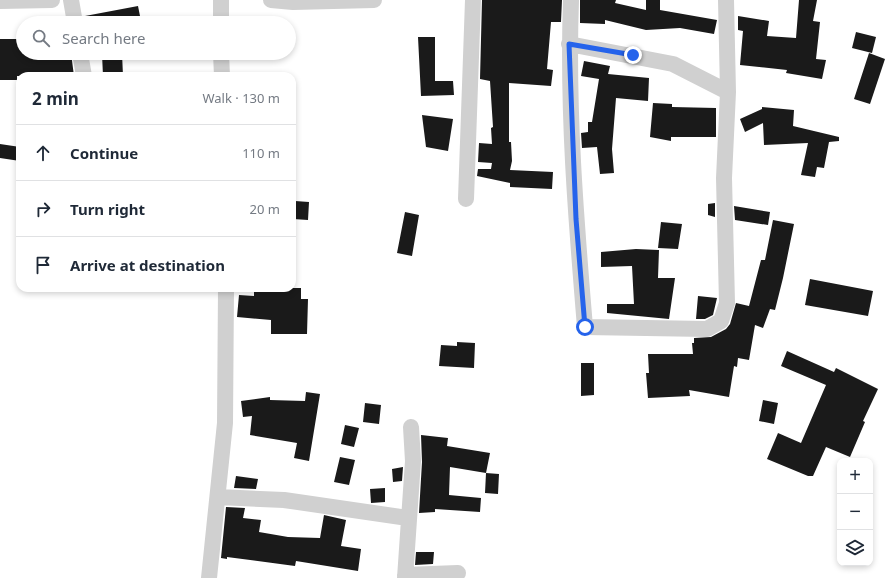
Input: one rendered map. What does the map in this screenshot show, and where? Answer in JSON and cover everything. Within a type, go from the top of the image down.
[{"type":"street","points":[[0,1],[52,0]]},
{"type":"street","points":[[71,0],[74,16]]},
{"type":"street","points":[[221,0],[221,16]]},
{"type":"street","points":[[272,0],[293,2],[374,0]]},
{"type":"street","points":[[466,199],[473,0]]},
{"type":"street","points":[[571,0],[569,44],[576,219],[585,327],[707,330],[721,321],[727,303],[724,178],[728,92],[726,0]]},
{"type":"street","points":[[569,44],[673,64],[728,92]]},
{"type":"street","points":[[81,60],[83,72]]},
{"type":"street","points":[[222,60],[222,72]]},
{"type":"street","points":[[209,578],[225,423],[226,292]]},
{"type":"street","points":[[411,427],[413,461],[405,577],[458,573]]},
{"type":"street","points":[[218,497],[284,500],[408,518]]},
{"type":"building","points":[[482,0],[562,0],[561,22],[551,22],[547,69],[553,70],[551,86],[509,83],[509,142],[511,142],[512,161],[510,170],[553,172],[552,189],[510,187],[510,183],[477,176],[478,169],[491,169],[492,163],[478,162],[479,143],[492,144],[491,128],[493,127],[490,81],[480,79]]},
{"type":"building","points":[[580,0],[616,0],[615,3],[646,10],[646,0],[660,0],[660,10],[717,20],[714,34],[680,28],[646,30],[605,20],[605,24],[580,23]]},
{"type":"building","points":[[799,0],[817,0],[813,21],[820,22],[816,59],[826,60],[822,79],[786,73],[787,70],[740,65],[743,31],[738,30],[738,16],[769,21],[767,36],[796,38]]},
{"type":"building","points":[[138,6],[140,16],[85,16]]},
{"type":"building","points":[[856,32],[876,37],[872,53],[852,48]]},
{"type":"building","points":[[418,37],[435,37],[435,81],[453,81],[454,95],[421,96]]},
{"type":"building","points":[[0,39],[16,39],[16,60],[72,60],[73,72],[16,72],[16,80],[0,80]]},
{"type":"building","points":[[869,53],[885,59],[870,104],[854,99]]},
{"type":"building","points":[[102,60],[122,60],[123,72],[103,72]]},
{"type":"building","points":[[584,61],[610,66],[608,74],[649,78],[648,101],[616,98],[612,149],[614,173],[600,174],[597,147],[582,148],[581,133],[588,132],[588,122],[592,122],[599,79],[581,76]]},
{"type":"building","points":[[653,103],[672,104],[672,107],[716,108],[716,137],[671,137],[671,141],[650,137]]},
{"type":"building","points":[[762,107],[794,110],[793,126],[839,137],[839,141],[829,142],[824,168],[817,167],[815,177],[801,175],[808,143],[764,145],[763,123],[745,132],[740,119],[762,109]]},
{"type":"building","points":[[422,115],[453,119],[448,151],[426,147]]},
{"type":"building","points":[[0,144],[16,146],[16,160],[0,158]]},
{"type":"building","points":[[296,201],[309,202],[308,220],[296,219]]},
{"type":"building","points":[[715,203],[715,217],[708,215],[708,204]]},
{"type":"building","points":[[734,206],[770,212],[768,225],[735,220]]},
{"type":"building","points":[[405,212],[419,215],[412,256],[397,253]]},
{"type":"building","points":[[773,220],[794,224],[783,278],[775,310],[770,309],[763,328],[755,325],[749,360],[738,358],[737,367],[734,366],[729,397],[689,390],[690,396],[648,398],[646,373],[649,373],[648,354],[693,354],[692,343],[694,343],[694,338],[711,337],[726,329],[730,324],[736,303],[749,306],[761,260],[765,260]]},
{"type":"building","points":[[661,222],[682,224],[678,249],[658,248]]},
{"type":"building","points":[[636,249],[659,250],[658,278],[675,278],[669,319],[607,313],[607,304],[634,304],[632,266],[601,267],[601,252]]},
{"type":"building","points":[[810,279],[873,291],[868,316],[805,305]]},
{"type":"building","points":[[296,288],[301,288],[301,299],[308,299],[307,334],[271,334],[271,320],[237,317],[239,295],[254,296],[254,292],[296,292]]},
{"type":"building","points":[[698,296],[717,298],[713,315],[705,319],[696,319]]},
{"type":"building","points":[[457,342],[475,343],[474,368],[439,366],[441,345],[457,346]]},
{"type":"building","points":[[787,351],[834,372],[836,368],[878,389],[863,421],[865,422],[850,457],[826,447],[813,476],[808,476],[767,459],[778,433],[801,443],[826,385],[781,366]]},
{"type":"building","points":[[581,363],[594,363],[594,395],[581,396]]},
{"type":"building","points":[[306,392],[320,394],[309,461],[294,458],[297,443],[250,435],[252,416],[243,417],[241,401],[270,397],[270,400],[305,401]]},
{"type":"building","points":[[763,400],[778,403],[774,424],[759,421]]},
{"type":"building","points":[[365,403],[381,405],[379,424],[363,422]]},
{"type":"building","points":[[345,425],[359,428],[354,447],[341,444]]},
{"type":"building","points":[[421,435],[448,438],[447,446],[490,453],[486,473],[450,467],[449,495],[481,498],[480,512],[435,509],[435,512],[419,513],[422,462]]},
{"type":"building","points":[[340,457],[355,460],[349,485],[334,482]]},
{"type":"building","points":[[403,467],[402,481],[393,482],[392,469]]},
{"type":"building","points":[[486,473],[499,474],[498,494],[485,493]]},
{"type":"building","points":[[236,476],[258,479],[256,489],[234,488]]},
{"type":"building","points":[[385,488],[385,502],[371,503],[370,489]]},
{"type":"building","points":[[226,507],[245,508],[243,518],[261,520],[259,532],[288,537],[320,538],[324,515],[346,520],[341,546],[361,549],[358,571],[296,561],[295,566],[227,557],[227,559],[221,558]]},
{"type":"building","points":[[416,552],[434,552],[433,564],[415,565]]},
{"type":"route","points":[[585,327],[576,219],[569,44],[633,55]]}]
